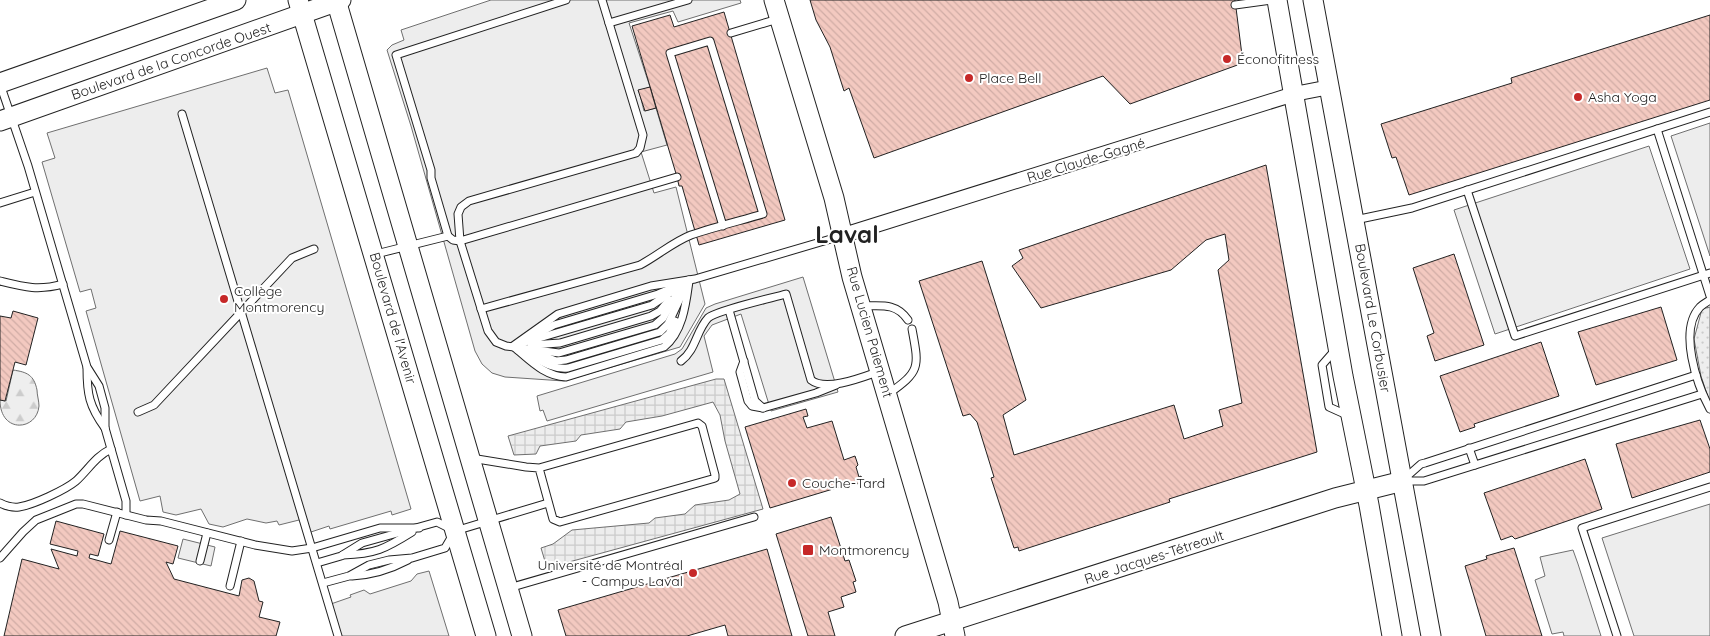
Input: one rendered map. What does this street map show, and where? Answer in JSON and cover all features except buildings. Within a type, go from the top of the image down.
[{"type":"street","points":[[0,83],[236,0]]},
{"type":"street","points":[[338,0],[522,636]]},
{"type":"street","name":"Boulevard de la Concorde Ouest","points":[[6,119],[300,7],[338,0]]},
{"type":"street","name":"Rue Lucien Paiement","points":[[774,0],[844,235],[852,277],[888,394],[954,629]]},
{"type":"street","points":[[1277,0],[1338,346],[1392,636]]},
{"type":"street","name":"Boulevard Le Corbusier","points":[[1313,0],[1431,636]]},
{"type":"street","name":"Boulevard de l'Avenir","points":[[300,7],[486,636]]},
{"type":"street","name":"Rue Claude-Gagné","points":[[844,235],[1261,106],[1294,94],[1330,87]]},
{"type":"street","name":"Rue Jacques-Tétreault","points":[[906,636],[954,629],[1366,490],[1403,480]]},
{"type":"lane","points":[[566,0],[396,55],[431,170],[431,178],[448,236],[454,240],[460,240],[677,177]]},
{"type":"lane","points":[[602,0],[642,135],[642,143],[638,150],[469,201],[461,207],[458,214],[460,240],[481,309],[491,337],[501,344],[513,346],[556,361],[562,361],[660,332],[668,324],[689,280]]},
{"type":"lane","points":[[609,23],[688,0]]},
{"type":"lane","points":[[1235,5],[1272,0]]},
{"type":"lane","points":[[730,33],[780,18]]},
{"type":"lane","points":[[481,309],[640,265],[656,257],[680,240],[762,214],[710,41],[670,53],[723,226]]},
{"type":"lane","points":[[0,83],[6,119],[35,192],[87,367],[87,390],[94,412],[105,428]]},
{"type":"lane","points":[[1355,220],[1393,213],[1710,112]]},
{"type":"lane","points":[[182,114],[338,636]]},
{"type":"lane","points":[[1657,129],[1707,274],[1710,296]]},
{"type":"lane","points":[[1467,190],[1515,336],[1707,274]]},
{"type":"lane","points":[[0,202],[35,192]]},
{"type":"lane","points":[[513,346],[554,325],[658,294],[689,280],[844,235]]},
{"type":"lane","points":[[374,255],[448,236]]},
{"type":"lane","points":[[138,412],[154,405],[292,258],[314,249]]},
{"type":"lane","points":[[513,346],[539,368],[562,377],[580,374],[652,352],[664,347],[672,340],[684,310],[689,280]]},
{"type":"lane","points":[[513,346],[560,343],[651,316],[660,311],[671,297],[689,280]]},
{"type":"lane","points":[[0,281],[33,289],[63,284]]},
{"type":"lane","points":[[681,360],[688,354],[709,317],[786,294],[811,380],[819,384],[837,384]]},
{"type":"lane","points":[[1710,300],[1700,307],[1693,319],[1690,338],[1696,375],[1702,394],[1710,409]]},
{"type":"lane","points":[[861,306],[885,305],[902,310],[908,320]]},
{"type":"lane","points":[[729,310],[744,361],[740,372],[748,402],[752,406],[762,408],[816,393],[837,384],[880,371]]},
{"type":"lane","points":[[888,394],[908,380],[915,371],[917,358],[912,329]]},
{"type":"lane","points":[[87,367],[99,386],[105,408],[105,428],[126,500],[126,515]]},
{"type":"lane","points":[[1403,480],[1420,464],[1696,375]]},
{"type":"lane","points":[[1403,480],[1424,481],[1702,394]]},
{"type":"lane","points":[[470,458],[538,468],[698,423],[702,426],[715,471],[715,478],[560,522],[553,519],[538,468]]},
{"type":"lane","points":[[1469,448],[1475,465]]},
{"type":"lane","points":[[0,503],[7,507],[19,507],[60,491],[76,481],[100,456],[111,450]]},
{"type":"lane","points":[[1617,636],[1582,528],[1710,487]]},
{"type":"lane","points":[[323,584],[349,576],[371,575],[391,569],[412,558],[445,548],[455,531],[548,503]]},
{"type":"lane","points":[[0,558],[36,520],[70,506],[83,504],[146,520],[161,521],[284,550],[300,551],[380,528],[419,528]]},
{"type":"lane","points":[[109,540],[116,512]]},
{"type":"lane","points":[[508,588],[754,517]]},
{"type":"lane","points":[[341,556],[362,543],[438,522],[455,531]]},
{"type":"lane","points":[[317,563],[341,556],[366,555],[386,549],[419,528]]},
{"type":"lane","points":[[200,561],[207,533]]},
{"type":"lane","points":[[230,586],[241,541]]},
{"type":"green space","points":[[1710,307],[1710,403],[1701,376],[1694,339],[1702,309]]},
{"type":"green space","points":[[13,370],[29,375],[34,381],[37,390],[39,406],[37,414],[26,424],[12,423],[6,419],[2,411],[0,400],[6,401]]},
{"type":"shaded area","points":[[491,0],[740,0],[741,3],[678,22],[673,11],[629,23],[650,87],[639,91],[644,111],[656,108],[667,145],[641,152],[654,193],[676,187],[705,304],[680,347],[564,381],[505,377],[492,373],[482,364],[475,351],[411,126],[387,50],[392,45],[404,40],[401,30]]},
{"type":"shaded area","points":[[267,68],[275,93],[288,90],[411,509],[392,515],[391,511],[330,529],[329,526],[308,533],[303,519],[279,525],[277,521],[266,523],[247,519],[223,527],[209,524],[201,509],[176,515],[163,512],[160,496],[140,501],[86,311],[96,308],[91,289],[80,292],[42,162],[55,158],[47,133]]},
{"type":"shaded area","points":[[1710,123],[1710,256],[1671,136]]},
{"type":"shaded area","points":[[1649,146],[1690,269],[1495,334],[1454,210]]},
{"type":"shaded area","points":[[803,277],[838,392],[771,411],[741,314],[712,325],[704,336],[713,372],[547,421],[543,410],[540,411],[537,396],[675,354],[682,349],[706,308]]},
{"type":"shaded area","points":[[716,379],[724,379],[763,509],[547,568],[541,548],[553,544],[572,530],[649,523],[655,518],[685,514],[695,505],[729,500],[740,494],[725,441],[720,415],[713,402],[662,416],[626,422],[620,429],[581,435],[576,441],[540,446],[536,454],[514,455],[508,436]]},
{"type":"shaded area","points":[[1710,504],[1710,636],[1634,636],[1602,538]]},
{"type":"shaded area","points":[[183,539],[215,547],[211,566],[178,558]]},
{"type":"shaded area","points":[[1573,550],[1601,636],[1564,636],[1563,632],[1552,634],[1535,580],[1545,576],[1540,557]]},
{"type":"shaded area","points":[[429,571],[449,636],[338,636],[328,605],[364,590],[370,594],[411,581],[417,574]]},
{"type":"place","name":"Éconofitness","points":[[1227,59]]},
{"type":"place","name":"Place Bell","points":[[969,78]]},
{"type":"place","name":"Asha Yoga","points":[[1578,97]]},
{"type":"place","name":"Collège Montmorency","points":[[224,299]]},
{"type":"place","name":"Couche-Tard","points":[[792,483]]},
{"type":"place","name":"Montmorency","points":[[808,550]]},
{"type":"place","name":"Université de Montréal - Campus Laval","points":[[693,573]]},
{"type":"district","name":"Laval","points":[[847,234]]}]
